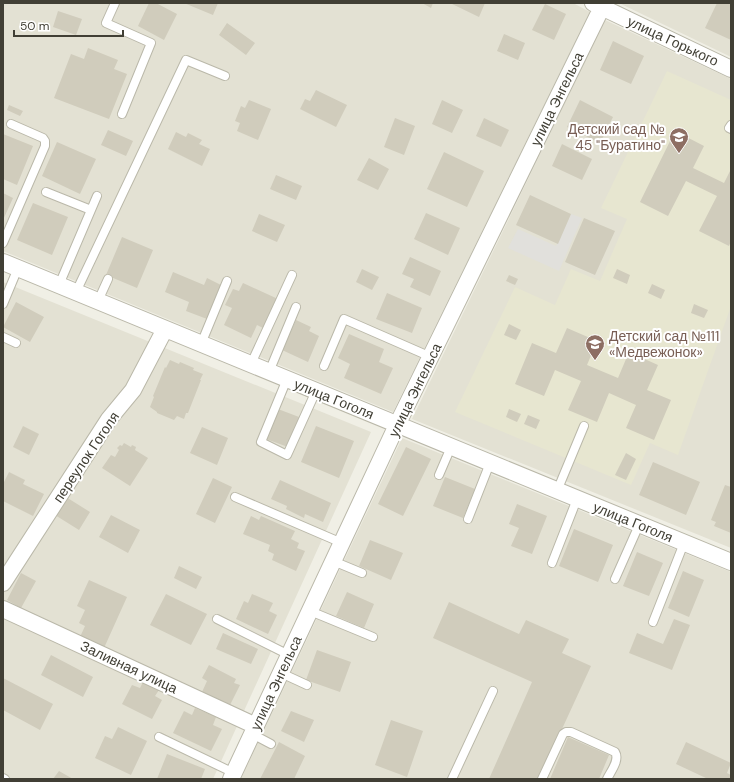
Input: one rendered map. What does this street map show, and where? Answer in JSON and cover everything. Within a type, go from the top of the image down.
[{"type":"street","name":"улица Горького","points":[[599,5],[731,69]]},
{"type":"street","name":"улица Энгельса","points":[[232,776],[397,425],[599,5]]},
{"type":"street","name":"улица Гоголя","points":[[3,262],[731,562]]},
{"type":"street","name":"переулок Гоголя","points":[[3,583],[109,419],[133,390],[165,329]]},
{"type":"street","name":"Заливная улица","points":[[3,608],[254,730]]},
{"type":"lane","points":[[115,3],[106,23],[151,43],[122,114]]},
{"type":"lane","points":[[76,292],[186,60],[225,76]]},
{"type":"lane","points":[[3,243],[45,146],[45,141],[43,138],[11,124]]},
{"type":"lane","points":[[731,125],[729,128],[731,129]]},
{"type":"lane","points":[[46,192],[91,210]]},
{"type":"lane","points":[[59,285],[97,196]]},
{"type":"lane","points":[[3,304],[18,268]]},
{"type":"lane","points":[[250,365],[292,275]]},
{"type":"lane","points":[[98,301],[108,279]]},
{"type":"lane","points":[[201,344],[227,281]]},
{"type":"lane","points":[[269,372],[296,307]]},
{"type":"lane","points":[[324,366],[344,319],[430,357]]},
{"type":"lane","points":[[3,337],[16,343]]},
{"type":"lane","points":[[287,379],[261,442],[287,455],[316,391]]},
{"type":"lane","points":[[557,491],[584,426]]},
{"type":"lane","points":[[439,475],[451,447]]},
{"type":"lane","points":[[468,519],[490,463]]},
{"type":"lane","points":[[236,497],[342,543]]},
{"type":"lane","points":[[552,563],[576,499]]},
{"type":"lane","points":[[615,579],[640,524]]},
{"type":"lane","points":[[653,622],[684,543]]},
{"type":"lane","points":[[333,561],[362,573]]},
{"type":"lane","points":[[310,611],[373,637]]},
{"type":"lane","points":[[217,619],[290,655]]},
{"type":"lane","points":[[281,674],[307,685]]},
{"type":"lane","points":[[452,779],[493,691]]},
{"type":"lane","points":[[254,730],[271,744]]},
{"type":"lane","points":[[542,779],[563,734],[566,732],[615,752],[617,759],[607,779]]},
{"type":"lane","points":[[159,737],[232,776]]},
{"type":"shaded area","points":[[3,3],[573,3],[590,12],[393,412],[3,251]]},
{"type":"shaded area","points":[[619,3],[731,3],[731,57]]},
{"type":"shaded area","points":[[605,20],[731,79],[731,548],[412,419]]},
{"type":"shaded area","name":"Детский сад №111 «Медвежонок»","points":[[667,71],[731,100],[731,306],[678,455],[650,443],[631,485],[455,412],[515,287],[555,305],[571,269],[600,281],[627,219],[601,208]]},
{"type":"shaded area","points":[[571,214],[582,218],[559,271],[508,248],[518,229],[556,246]]},
{"type":"shaded area","points":[[3,282],[371,432],[213,779],[3,779]]},
{"type":"shaded area","points":[[402,438],[731,572],[731,779],[241,779]]},
{"type":"building","points":[[149,3],[156,3],[177,14],[164,40],[138,26]]},
{"type":"building","points":[[184,3],[218,3],[213,15]]},
{"type":"building","points":[[422,3],[433,3],[431,8]]},
{"type":"building","points":[[450,3],[485,3],[479,17]]},
{"type":"building","points":[[717,3],[731,3],[731,40],[705,28]]},
{"type":"building","points":[[545,4],[566,14],[554,40],[532,30]]},
{"type":"building","points":[[58,11],[82,19],[76,35],[53,27]]},
{"type":"building","points":[[227,23],[255,43],[246,55],[219,35]]},
{"type":"building","points":[[504,34],[525,43],[518,60],[497,51]]},
{"type":"building","points":[[613,41],[644,56],[631,84],[600,70]]},
{"type":"building","points":[[88,48],[118,60],[114,69],[127,74],[109,119],[54,98],[71,54],[84,59]]},
{"type":"building","points":[[316,90],[347,105],[336,127],[300,109],[305,99],[310,101]]},
{"type":"building","points":[[249,100],[271,109],[258,140],[237,131],[240,123],[235,121],[241,106],[245,108]]},
{"type":"building","points":[[442,100],[463,110],[452,133],[432,124]]},
{"type":"building","points":[[580,100],[613,117],[600,143],[567,127]]},
{"type":"building","points":[[9,105],[23,111],[20,116],[7,110]]},
{"type":"building","points":[[395,118],[415,126],[404,155],[384,147]]},
{"type":"building","points":[[484,118],[509,130],[501,147],[476,136]]},
{"type":"building","points":[[108,130],[133,141],[126,156],[101,145]]},
{"type":"building","points":[[675,131],[704,146],[693,168],[724,183],[731,169],[731,241],[729,246],[699,231],[717,196],[686,181],[668,216],[640,202]]},
{"type":"building","points":[[176,132],[186,137],[188,133],[202,140],[199,144],[210,149],[202,166],[168,149]]},
{"type":"building","points":[[3,134],[33,146],[17,185],[3,179]]},
{"type":"building","points":[[57,142],[96,159],[80,194],[42,176]]},
{"type":"building","points":[[562,144],[592,159],[582,180],[552,166]]},
{"type":"building","points":[[444,152],[484,171],[467,207],[427,189]]},
{"type":"building","points":[[369,158],[389,169],[378,190],[357,180]]},
{"type":"building","points":[[276,175],[302,186],[296,200],[270,189]]},
{"type":"building","points":[[3,193],[13,198],[3,220]]},
{"type":"building","points":[[530,195],[571,214],[558,244],[516,225]]},
{"type":"building","points":[[33,203],[68,217],[52,255],[17,240]]},
{"type":"building","points":[[426,213],[460,228],[448,255],[414,239]]},
{"type":"building","points":[[259,214],[285,225],[277,242],[252,231]]},
{"type":"building","points":[[584,218],[615,231],[595,275],[565,262]]},
{"type":"building","points":[[122,237],[153,250],[137,288],[106,275]]},
{"type":"building","points":[[410,257],[441,271],[430,296],[410,287],[414,279],[402,274]]},
{"type":"building","points":[[362,269],[379,277],[372,290],[356,282]]},
{"type":"building","points":[[617,269],[630,275],[627,284],[613,278]]},
{"type":"building","points":[[173,272],[204,285],[207,278],[221,285],[207,319],[186,311],[189,302],[165,292]]},
{"type":"building","points":[[509,275],[518,279],[515,285],[506,281]]},
{"type":"building","points":[[243,283],[278,299],[265,329],[257,325],[251,338],[224,325],[232,308],[225,305],[233,289],[239,291]]},
{"type":"building","points":[[652,284],[665,290],[661,299],[648,293]]},
{"type":"building","points":[[387,293],[422,308],[412,333],[376,319]]},
{"type":"building","points":[[16,302],[44,317],[30,342],[3,327]]},
{"type":"building","points":[[694,304],[708,310],[704,318],[691,313]]},
{"type":"building","points":[[296,320],[311,327],[309,331],[319,336],[308,362],[282,350]]},
{"type":"building","points":[[509,324],[521,330],[516,340],[504,335]]},
{"type":"building","points":[[567,328],[597,341],[587,365],[618,378],[629,352],[658,365],[647,390],[671,400],[654,440],[626,428],[636,405],[609,393],[597,422],[568,410],[581,381],[555,370],[544,396],[515,384],[532,343],[556,353]]},
{"type":"building","points":[[349,334],[384,349],[379,362],[393,368],[381,394],[344,378],[350,364],[338,358]]},
{"type":"building","points":[[170,360],[179,364],[180,362],[203,374],[188,413],[186,413],[184,419],[177,416],[174,420],[157,413],[150,407],[165,367],[166,368]]},
{"type":"building","points":[[278,409],[299,417],[288,447],[266,439]]},
{"type":"building","points":[[509,409],[521,414],[517,422],[506,417]]},
{"type":"building","points":[[528,415],[540,420],[536,429],[524,424]]},
{"type":"building","points":[[23,426],[39,434],[29,455],[13,447]]},
{"type":"building","points":[[316,426],[354,441],[339,478],[301,462]]},
{"type":"building","points":[[202,427],[228,438],[217,465],[190,453]]},
{"type":"building","points":[[124,443],[131,447],[132,445],[136,447],[135,450],[148,458],[130,486],[102,468],[111,455],[115,457],[119,450],[117,448],[120,445],[122,446]]},
{"type":"building","points":[[406,447],[431,459],[403,516],[378,504]]},
{"type":"building","points":[[626,453],[636,459],[626,480],[615,475]]},
{"type":"building","points":[[653,462],[700,482],[686,515],[639,495]]},
{"type":"building","points":[[9,472],[25,480],[23,484],[44,494],[33,516],[3,501],[3,484]]},
{"type":"building","points":[[445,477],[475,489],[463,518],[433,506]]},
{"type":"building","points":[[213,478],[232,487],[215,523],[196,514]]},
{"type":"building","points":[[280,480],[331,503],[323,522],[305,514],[304,518],[286,509],[287,506],[271,499]]},
{"type":"building","points":[[725,485],[731,487],[731,533],[714,526],[716,522],[711,520]]},
{"type":"building","points":[[66,497],[90,512],[79,530],[55,515]]},
{"type":"building","points":[[517,504],[547,516],[532,554],[511,546],[519,528],[509,524]]},
{"type":"building","points":[[111,515],[140,530],[128,553],[99,537]]},
{"type":"building","points":[[251,516],[259,520],[261,516],[295,531],[291,539],[299,543],[297,548],[305,551],[296,571],[272,560],[274,554],[268,551],[270,545],[243,534]]},
{"type":"building","points":[[574,529],[613,545],[598,582],[559,566]]},
{"type":"building","points":[[370,540],[403,553],[391,580],[359,566]]},
{"type":"building","points":[[637,552],[663,563],[649,596],[623,586]]},
{"type":"building","points":[[179,566],[202,577],[196,589],[174,578]]},
{"type":"building","points":[[683,571],[704,580],[689,617],[668,608]]},
{"type":"building","points":[[21,573],[36,581],[21,608],[7,600]]},
{"type":"building","points":[[89,580],[127,597],[104,648],[80,637],[85,626],[79,623],[85,610],[77,606]]},
{"type":"building","points":[[347,592],[374,604],[364,628],[336,616]]},
{"type":"building","points":[[166,594],[207,614],[191,645],[150,625]]},
{"type":"building","points":[[252,594],[273,603],[269,611],[277,615],[268,634],[236,619],[244,601],[248,603]]},
{"type":"building","points":[[449,602],[519,634],[526,620],[569,639],[562,653],[591,666],[539,779],[489,779],[532,682],[433,638]]},
{"type":"building","points":[[674,619],[690,625],[672,670],[629,653],[637,633],[663,644]]},
{"type":"building","points":[[223,633],[258,649],[251,664],[216,649]]},
{"type":"building","points":[[317,650],[351,662],[340,692],[306,680]]},
{"type":"building","points":[[51,655],[93,677],[83,697],[41,675]]},
{"type":"building","points":[[209,665],[236,679],[234,683],[240,685],[230,705],[202,692],[207,681],[202,678]]},
{"type":"building","points":[[3,678],[53,704],[40,730],[3,710]]},
{"type":"building","points":[[143,682],[159,690],[155,696],[162,700],[152,719],[122,704],[132,685],[140,688]]},
{"type":"building","points":[[195,708],[216,717],[213,725],[222,729],[211,751],[173,733],[184,711],[192,715]]},
{"type":"building","points":[[291,711],[314,720],[304,742],[281,731]]},
{"type":"building","points":[[391,720],[423,731],[407,777],[375,765]]},
{"type":"building","points":[[118,727],[147,741],[131,775],[95,758],[105,736],[112,739]]},
{"type":"building","points":[[568,737],[609,755],[599,779],[550,779]]},
{"type":"building","points":[[279,742],[305,756],[294,779],[260,779]]},
{"type":"building","points":[[686,742],[731,763],[727,773],[731,775],[731,779],[708,779],[676,764]]},
{"type":"building","points":[[167,754],[205,769],[201,779],[157,779]]},
{"type":"building","points":[[59,771],[73,779],[53,779]]},
{"type":"place","name":"Детский сад № 45 \"Буратино\"","points":[[679,154]]},
{"type":"place","name":"Детский сад №111 «Медвежонок»","points":[[595,361]]}]
